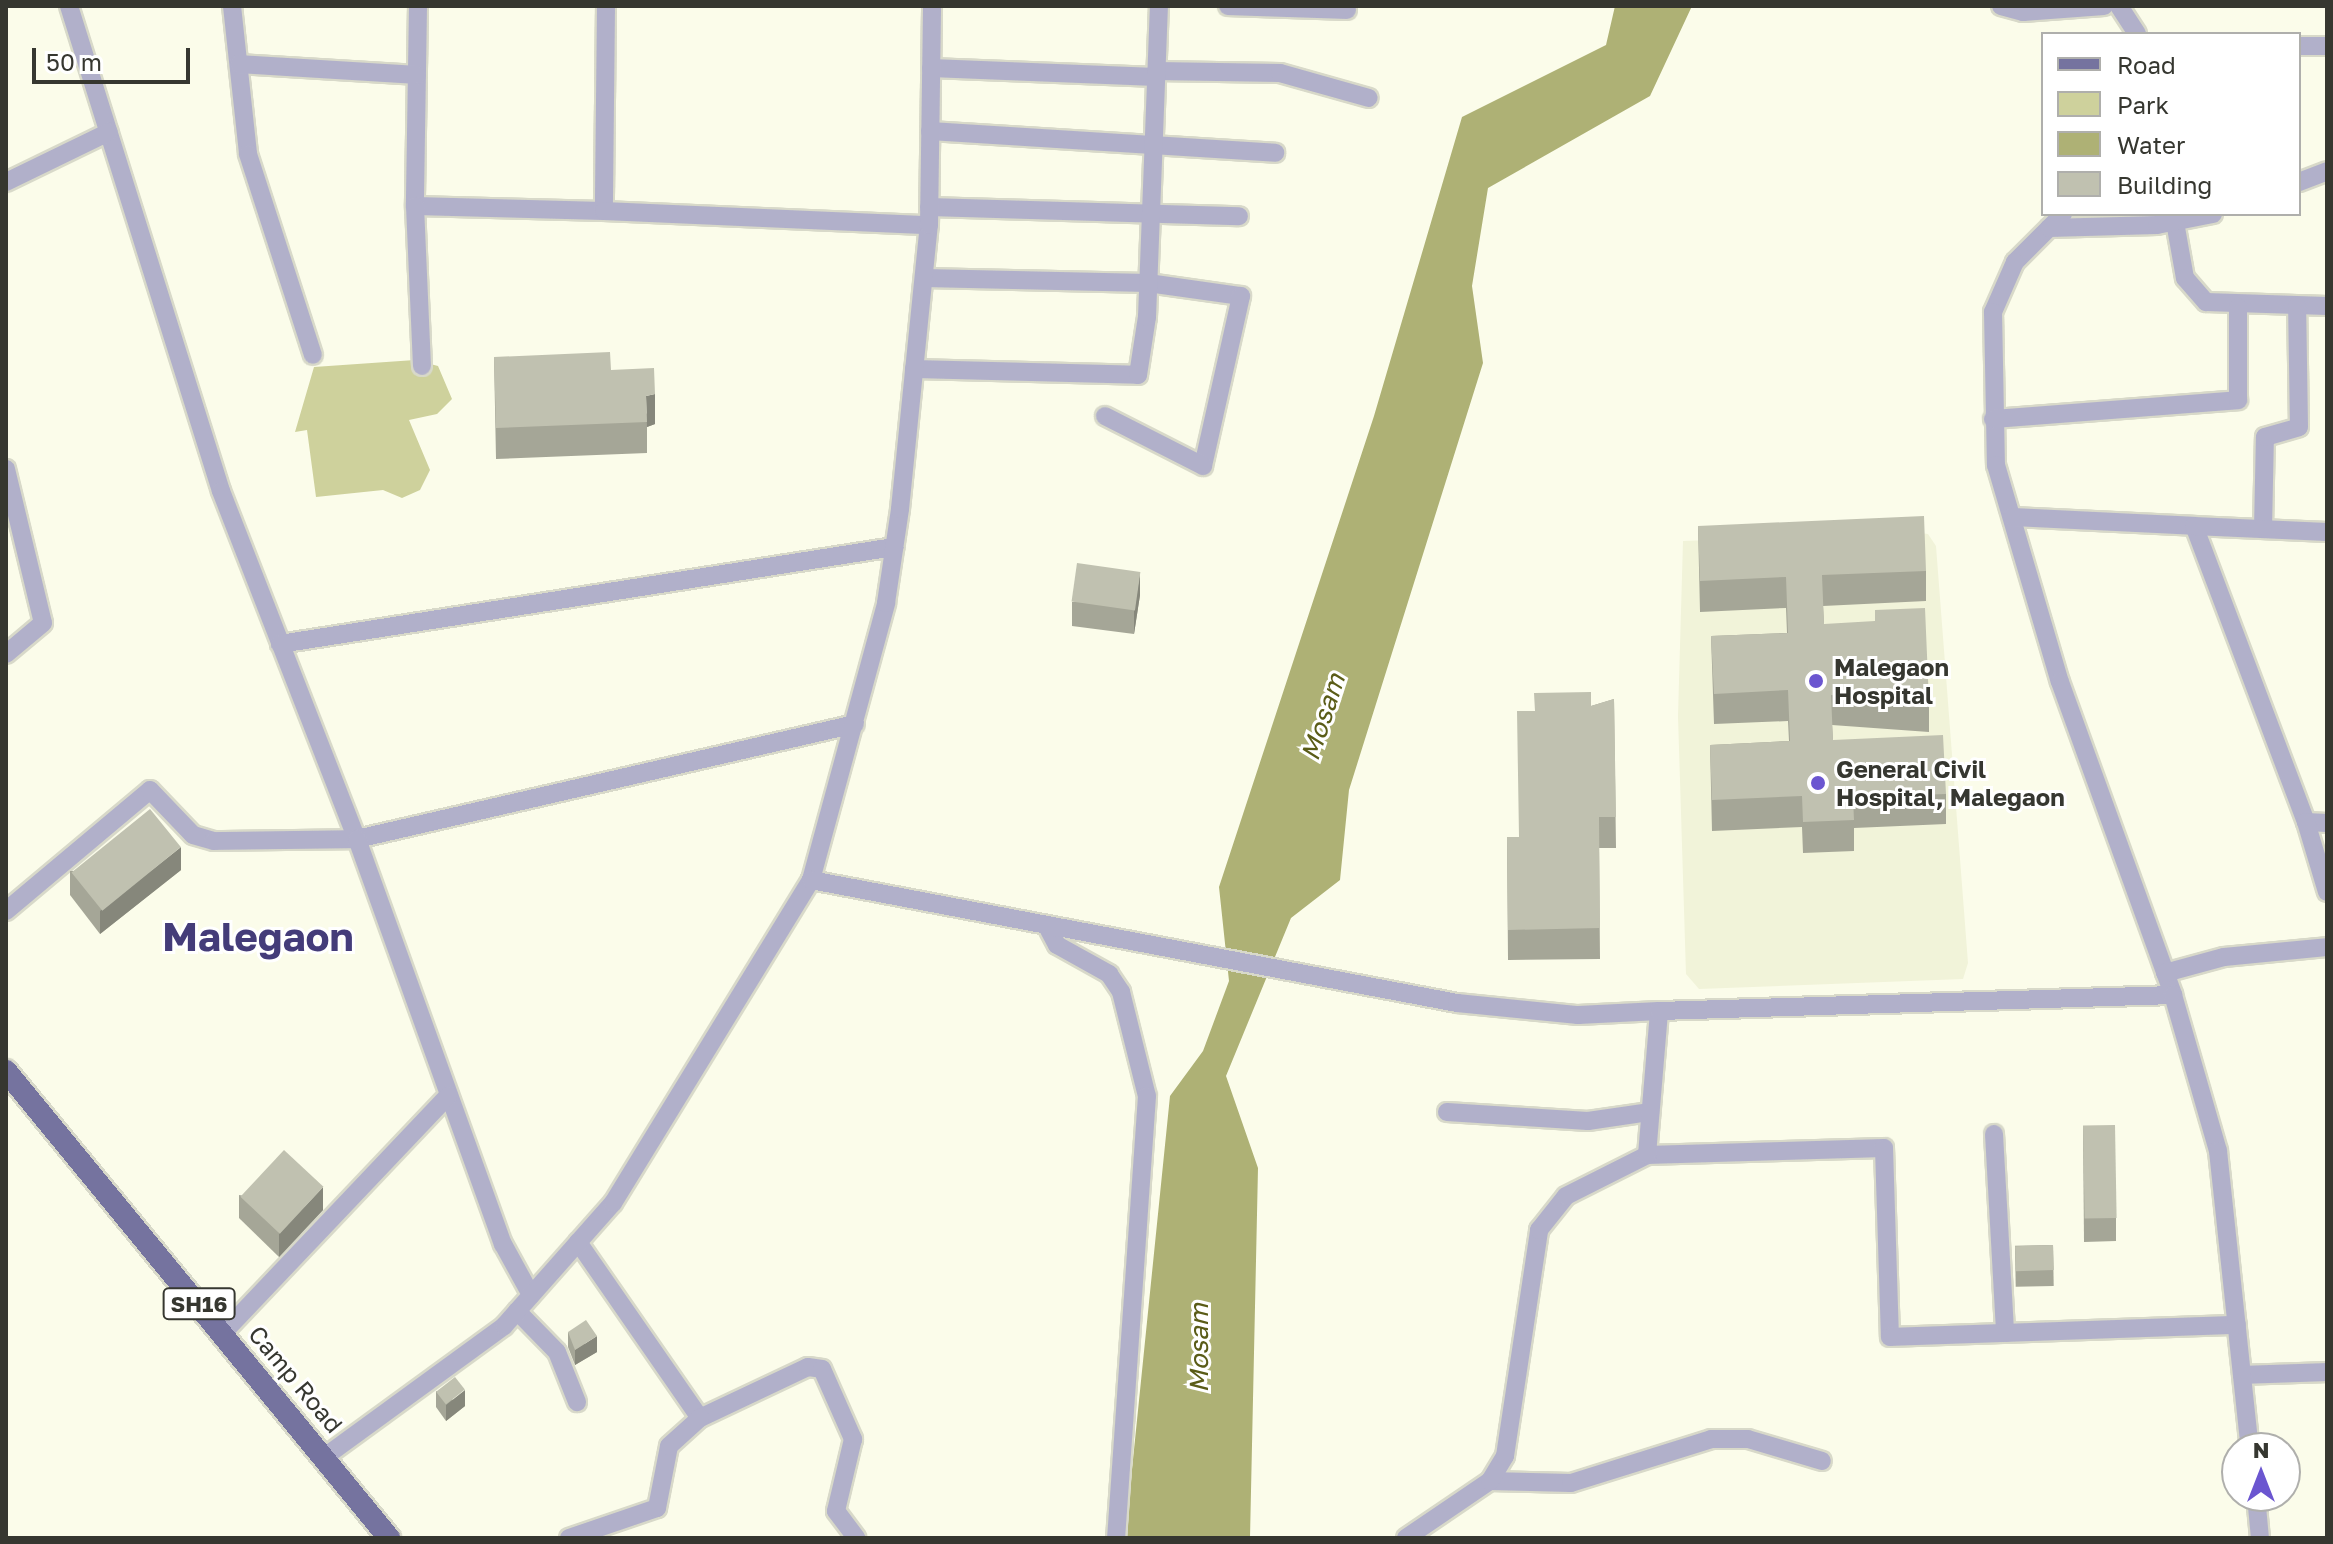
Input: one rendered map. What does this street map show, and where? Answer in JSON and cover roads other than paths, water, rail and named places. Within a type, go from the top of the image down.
[{"type":"main road","name":"Camp Road","points":[[6,1071],[326,1456],[389,1538]]},
{"type":"street","points":[[69,6],[221,491],[357,839],[514,1272],[531,1295]]},
{"type":"street","points":[[232,6],[248,154],[313,355]]},
{"type":"street","points":[[418,6],[415,206],[422,366]]},
{"type":"street","points":[[604,211],[606,6]]},
{"type":"street","points":[[326,1456],[517,1311],[613,1203],[811,880],[855,724],[894,547],[929,216],[932,6]]},
{"type":"street","points":[[914,369],[1134,377],[1142,369],[1159,6]]},
{"type":"street","points":[[1228,6],[1347,10]]},
{"type":"street","points":[[2001,6],[2041,12],[2104,6]]},
{"type":"street","points":[[2119,6],[2136,32]]},
{"type":"street","points":[[2301,46],[2327,46]]},
{"type":"street","points":[[239,64],[417,75]]},
{"type":"street","points":[[931,68],[1156,74],[1280,73],[1369,98]]},
{"type":"street","points":[[930,131],[1275,153]]},
{"type":"street","points":[[6,182],[109,132]]},
{"type":"street","points":[[2301,181],[2327,171]]},
{"type":"street","points":[[415,206],[929,216],[1151,211],[1239,216]]},
{"type":"street","points":[[2061,216],[1999,290],[1993,419],[2012,517],[2060,682],[2173,995],[2218,1151],[2248,1432]]},
{"type":"street","points":[[2049,228],[2175,222],[2204,216]]},
{"type":"street","points":[[2175,222],[2189,287],[2206,302],[2238,307],[2327,306]]},
{"type":"street","points":[[924,278],[1148,283],[1243,299],[1205,463],[1105,416]]},
{"type":"street","points":[[2263,529],[2265,437],[2299,427],[2297,306]]},
{"type":"street","points":[[1993,419],[2238,400],[2238,307]]},
{"type":"street","points":[[6,469],[43,623],[6,654]]},
{"type":"street","points":[[2012,517],[2327,532]]},
{"type":"street","points":[[2194,526],[2306,822],[2327,892]]},
{"type":"street","points":[[280,644],[894,547]]},
{"type":"street","points":[[6,911],[150,790],[193,835],[214,841],[357,839],[855,724]]},
{"type":"street","points":[[2306,822],[2327,823]]},
{"type":"street","points":[[811,880],[1049,930],[1457,1003],[1578,1015],[2173,995]]},
{"type":"street","points":[[1049,930],[1057,945],[1109,974],[1121,992],[1147,1096],[1116,1538]]},
{"type":"street","points":[[2165,973],[2224,957],[2327,947]]},
{"type":"street","points":[[1647,1155],[1659,1011]]},
{"type":"street","points":[[223,1333],[449,1095]]},
{"type":"street","points":[[1447,1112],[1588,1121],[1650,1112]]},
{"type":"street","points":[[1994,1134],[2005,1333]]},
{"type":"street","points":[[1406,1538],[1490,1481],[1513,1429],[1539,1230],[1566,1196],[1647,1155],[1878,1144],[1888,1155],[1890,1337],[2237,1325]]},
{"type":"street","points":[[578,1242],[700,1418]]},
{"type":"street","points":[[517,1311],[557,1352],[577,1402]]},
{"type":"street","points":[[569,1538],[657,1508],[669,1446],[700,1418],[808,1367],[822,1369],[853,1439],[836,1511],[856,1538]]},
{"type":"street","points":[[2242,1375],[2327,1372]]},
{"type":"street","points":[[1490,1481],[1571,1483],[1711,1439],[1748,1439],[1822,1461]]},
{"type":"street","points":[[2258,1512],[2260,1538]]},
{"type":"water","name":"Mosam","points":[[1615,6],[1692,6],[1650,96],[1488,188],[1472,286],[1483,363],[1349,790],[1340,880],[1291,918],[1226,1076],[1258,1168],[1250,1538],[1125,1538],[1170,1096],[1203,1051],[1229,981],[1219,887],[1374,416],[1462,117],[1606,45]]},
{"type":"place","name":"Malegaon Hospital","points":[[1816,681]]},
{"type":"place","name":"General Civil Hospital, Malegaon","points":[[1818,783]]},
{"type":"district","name":"Malegaon","points":[[258,936]]}]
